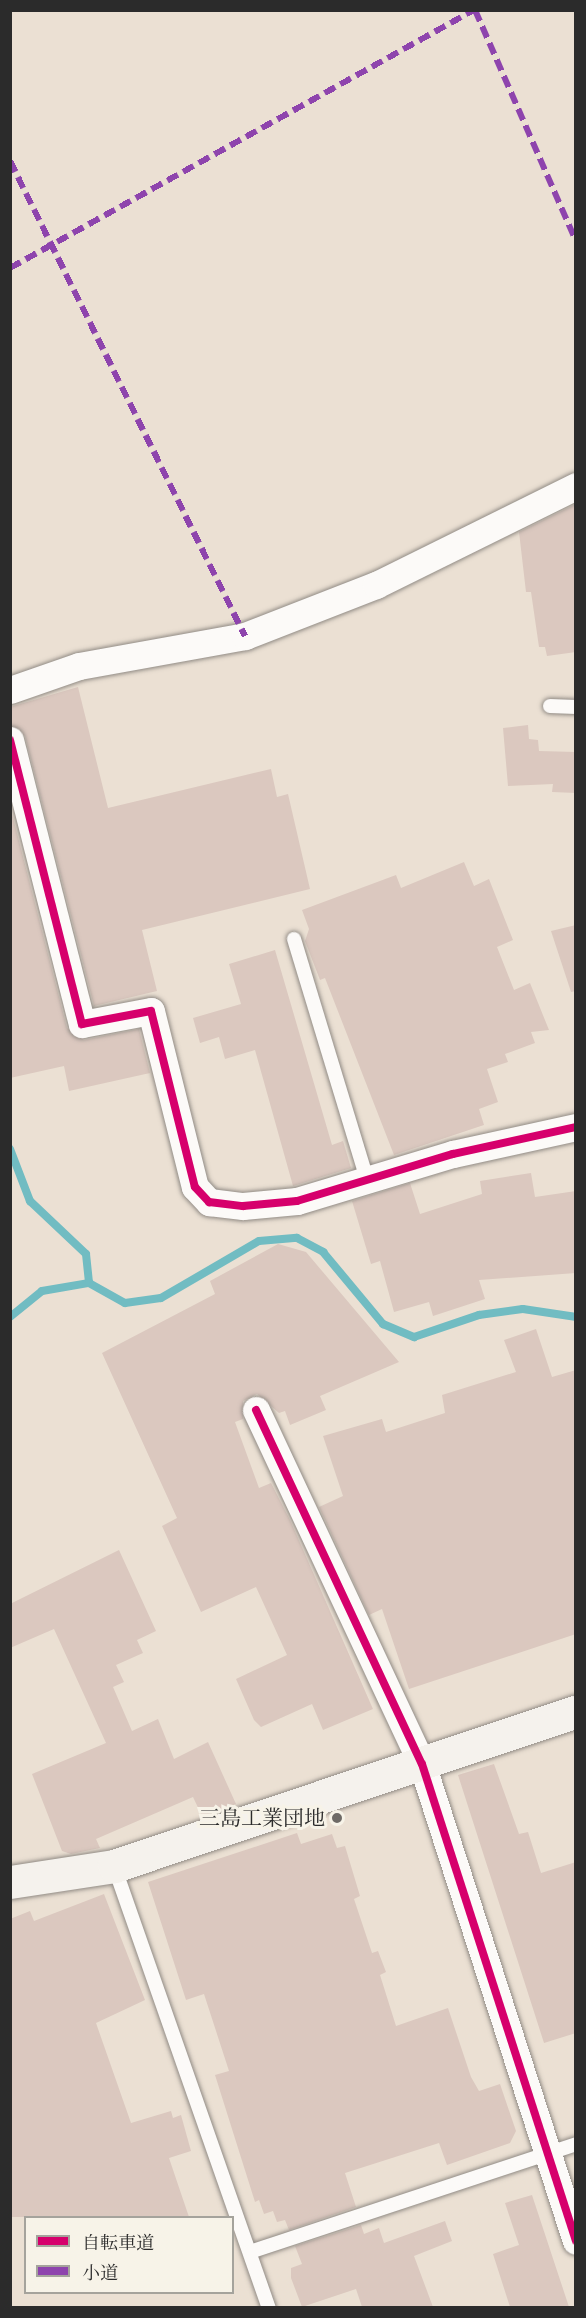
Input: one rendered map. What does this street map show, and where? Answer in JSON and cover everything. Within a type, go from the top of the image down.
[{"type":"main road","points":[[10,1882],[114,1866],[576,1711]]},
{"type":"street","points":[[10,690],[79,666],[246,636],[376,585],[576,486]]},
{"type":"street","points":[[10,740],[82,1024],[151,1011],[195,1187],[208,1202],[243,1206],[297,1201],[453,1154],[576,1128]]},
{"type":"street","points":[[256,1410],[422,1764],[546,2154],[576,2241]]},
{"type":"lane","points":[[550,706],[576,707]]},
{"type":"lane","points":[[294,939],[368,1179]]},
{"type":"lane","points":[[114,1866],[269,2307]]},
{"type":"lane","points":[[250,2252],[576,2144]]},
{"type":"building","points":[[576,504],[576,652],[547,656],[545,647],[539,647],[531,592],[526,592],[519,532]]},
{"type":"building","points":[[78,687],[108,808],[271,769],[277,797],[288,794],[310,889],[142,930],[157,991],[94,1006],[25,736],[10,725],[10,707]]},
{"type":"building","points":[[528,725],[529,739],[538,740],[539,751],[576,752],[576,793],[552,792],[553,784],[508,786],[503,728]]},
{"type":"building","points":[[10,806],[67,1028],[84,1040],[139,1029],[150,1073],[69,1091],[64,1066],[10,1078]]},
{"type":"building","points":[[464,862],[474,886],[489,879],[513,940],[497,947],[514,990],[530,983],[549,1030],[531,1032],[535,1043],[505,1054],[508,1062],[487,1069],[498,1102],[479,1109],[484,1125],[394,1155],[325,978],[320,980],[305,941],[309,929],[302,910],[396,875],[401,888]]},
{"type":"building","points":[[576,925],[576,991],[571,992],[551,931]]},
{"type":"building","points":[[275,950],[332,1145],[343,1141],[351,1168],[293,1186],[255,1050],[225,1059],[219,1037],[200,1043],[193,1018],[241,1004],[229,964]]},
{"type":"building","points":[[531,1173],[535,1197],[576,1191],[576,1273],[479,1280],[485,1299],[433,1316],[429,1302],[394,1312],[380,1261],[371,1264],[352,1201],[410,1183],[420,1214],[482,1194],[480,1181]]},
{"type":"building","points":[[278,1244],[306,1252],[399,1362],[320,1396],[326,1410],[290,1425],[285,1411],[279,1413],[257,1394],[243,1401],[243,1419],[235,1422],[259,1488],[271,1483],[290,1520],[373,1709],[323,1730],[312,1704],[261,1727],[254,1720],[236,1679],[287,1655],[256,1587],[201,1612],[162,1526],[177,1518],[102,1353],[215,1294],[210,1281]]},
{"type":"building","points":[[536,1329],[552,1377],[576,1370],[576,1634],[409,1689],[382,1609],[369,1615],[319,1507],[343,1496],[323,1436],[382,1419],[386,1432],[445,1413],[442,1395],[516,1372],[504,1340]]},
{"type":"building","points":[[119,1550],[156,1631],[137,1640],[143,1653],[116,1665],[124,1682],[113,1687],[132,1731],[158,1719],[174,1759],[208,1742],[236,1804],[202,1816],[193,1797],[96,1839],[100,1848],[71,1854],[62,1851],[32,1774],[106,1743],[54,1629],[10,1648],[10,1604]]},
{"type":"building","points":[[494,1764],[519,1834],[528,1832],[541,1873],[576,1862],[576,2033],[544,2043],[458,1775]]},
{"type":"building","points":[[297,1833],[301,1844],[332,1834],[337,1848],[345,1846],[360,1896],[354,1899],[372,1953],[378,1951],[386,1972],[380,1975],[396,2026],[448,2008],[471,2077],[479,2091],[500,2084],[516,2131],[510,2143],[447,2165],[439,2143],[345,2173],[356,2207],[289,2230],[285,2220],[277,2222],[273,2211],[264,2214],[259,2200],[255,2202],[215,2075],[229,2071],[204,1994],[186,2000],[148,1882]]},
{"type":"building","points":[[104,1894],[145,2000],[96,2023],[131,2123],[171,2111],[173,2118],[181,2115],[191,2151],[169,2158],[189,2216],[10,2217],[10,1919],[30,1911],[34,1921]]},
{"type":"building","points":[[532,2195],[569,2307],[510,2307],[493,2254],[519,2245],[505,2203]]},
{"type":"building","points":[[445,2221],[452,2241],[414,2256],[433,2307],[362,2307],[356,2289],[302,2307],[291,2278],[291,2268],[302,2264],[295,2246],[361,2225],[364,2234],[379,2228],[384,2243]]},
{"type":"waterway","points":[[10,1149],[30,1201],[86,1254],[89,1283]]},
{"type":"waterway","points":[[10,1317],[42,1291],[89,1283],[125,1303],[161,1298],[259,1241],[297,1238],[323,1252],[383,1324],[414,1337],[479,1315],[523,1309],[576,1317]]},
{"type":"marked path","points":[[10,268],[474,10]]},
{"type":"marked path","points":[[475,10],[576,241]]},
{"type":"marked path","points":[[10,161],[245,636]]},
{"type":"cycle path","points":[[10,740],[82,1024],[151,1011],[195,1187],[209,1202],[243,1206],[297,1201],[453,1154],[576,1127]]},
{"type":"cycle path","points":[[256,1410],[422,1764],[576,2241]]},
{"type":"place","name":"三島工業団地","points":[[337,1818]]}]
